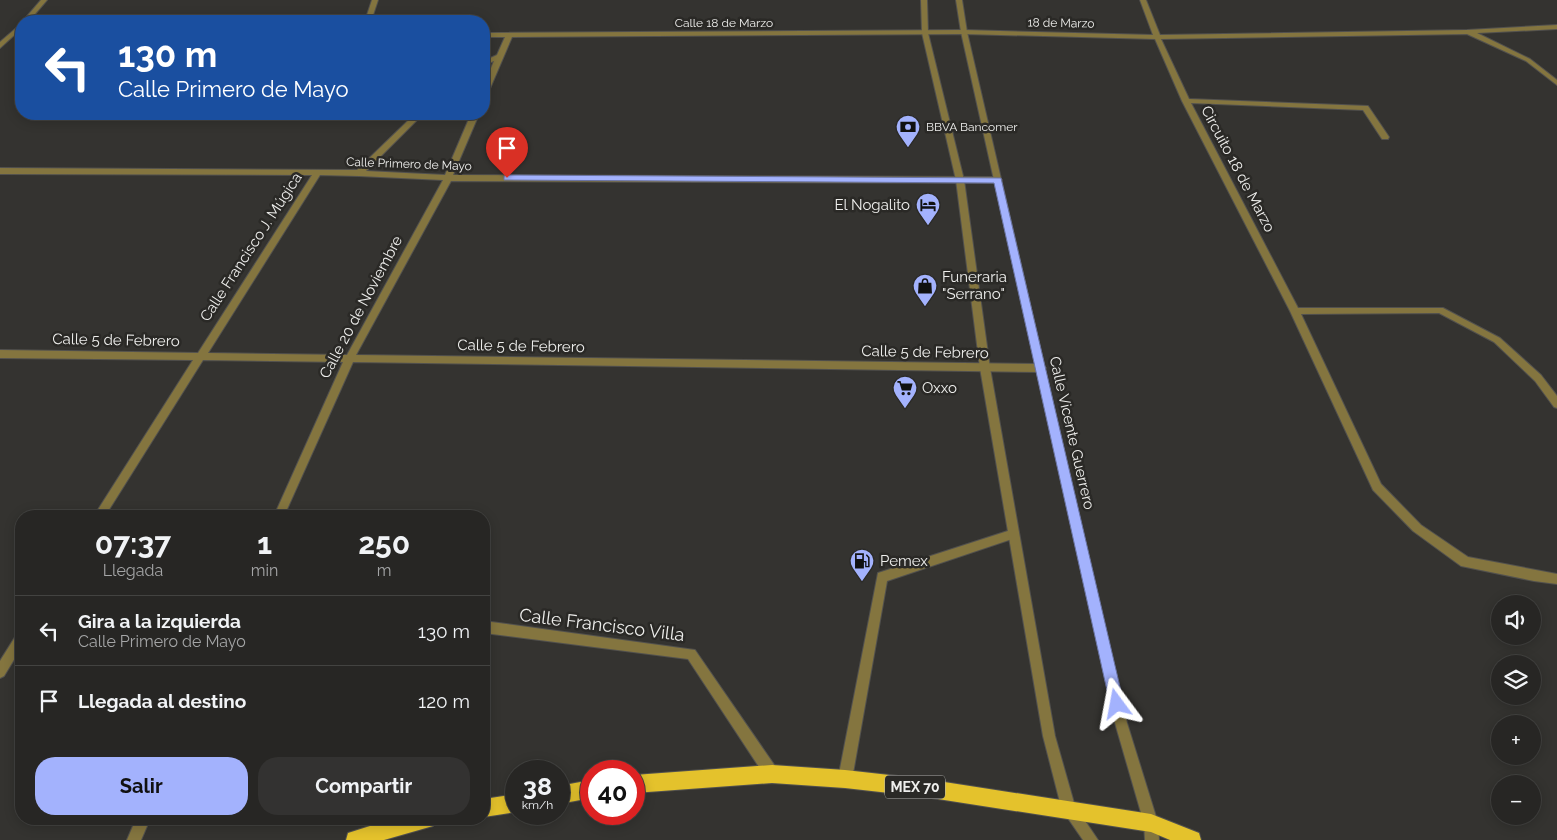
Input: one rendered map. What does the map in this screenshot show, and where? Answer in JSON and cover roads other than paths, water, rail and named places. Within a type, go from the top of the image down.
[{"type":"highway","name":"MEX 70","points":[[645,783],[772,774],[845,779],[925,788],[1069,810],[1151,832],[1192,840]]},
{"type":"highway","points":[[490,807],[505,805]]},
{"type":"highway","points":[[355,840],[401,825]]},
{"type":"street","points":[[31,15],[44,0]]},
{"type":"street","points":[[370,15],[375,0]]},
{"type":"street","points":[[924,0],[925,33],[960,180],[985,368],[1049,736],[1069,810],[1091,840]]},
{"type":"street","name":"Calle Vicente Guerrero","points":[[959,0],[964,32],[1121,723],[1151,832]]},
{"type":"street","name":"Circuito 18 de Marzo","points":[[1143,0],[1157,37],[1186,101],[1295,311],[1377,487],[1417,528],[1465,562],[1557,579]]},
{"type":"street","points":[[1157,37],[1467,32],[1557,27]]},
{"type":"street","name":"Calle 18 de Marzo","points":[[490,35],[964,32]]},
{"type":"street","name":"18 de Marzo","points":[[964,32],[1157,37]]},
{"type":"street","points":[[1467,32],[1528,60],[1557,82]]},
{"type":"street","points":[[0,33],[15,33]]},
{"type":"street","points":[[0,46],[15,35]]},
{"type":"street","points":[[490,79],[509,35]]},
{"type":"street","points":[[490,60],[500,56]]},
{"type":"street","points":[[1186,101],[1365,108],[1385,137]]},
{"type":"street","points":[[359,173],[413,120]]},
{"type":"street","name":"Calle 20 de Noviembre","points":[[282,510],[350,358],[448,178],[472,120]]},
{"type":"street","name":"Calle Primero de Mayo","points":[[0,171],[359,173],[448,178],[998,180]]},
{"type":"street","name":"Calle Francisco J. Múgica","points":[[102,510],[317,174]]},
{"type":"street","points":[[1295,311],[1440,310],[1498,340],[1538,378],[1557,404]]},
{"type":"street","name":"Calle 5 de Febrero","points":[[0,354],[1041,368]]},
{"type":"street","points":[[845,779],[882,577],[1014,534]]},
{"type":"street","name":"Calle Francisco Villa","points":[[490,628],[691,654],[772,774]]},
{"type":"street","points":[[0,672],[15,648]]},
{"type":"street","points":[[134,840],[141,825]]},
{"type":"place","name":"BBVA Bancomer","points":[[908,148]]},
{"type":"place","name":"El Nogalito","points":[[928,226]]},
{"type":"place","name":"Funeraria \"Serrano\"","points":[[925,307]]},
{"type":"place","name":"Oxxo","points":[[905,409]]},
{"type":"place","name":"Pemex","points":[[862,582]]}]
